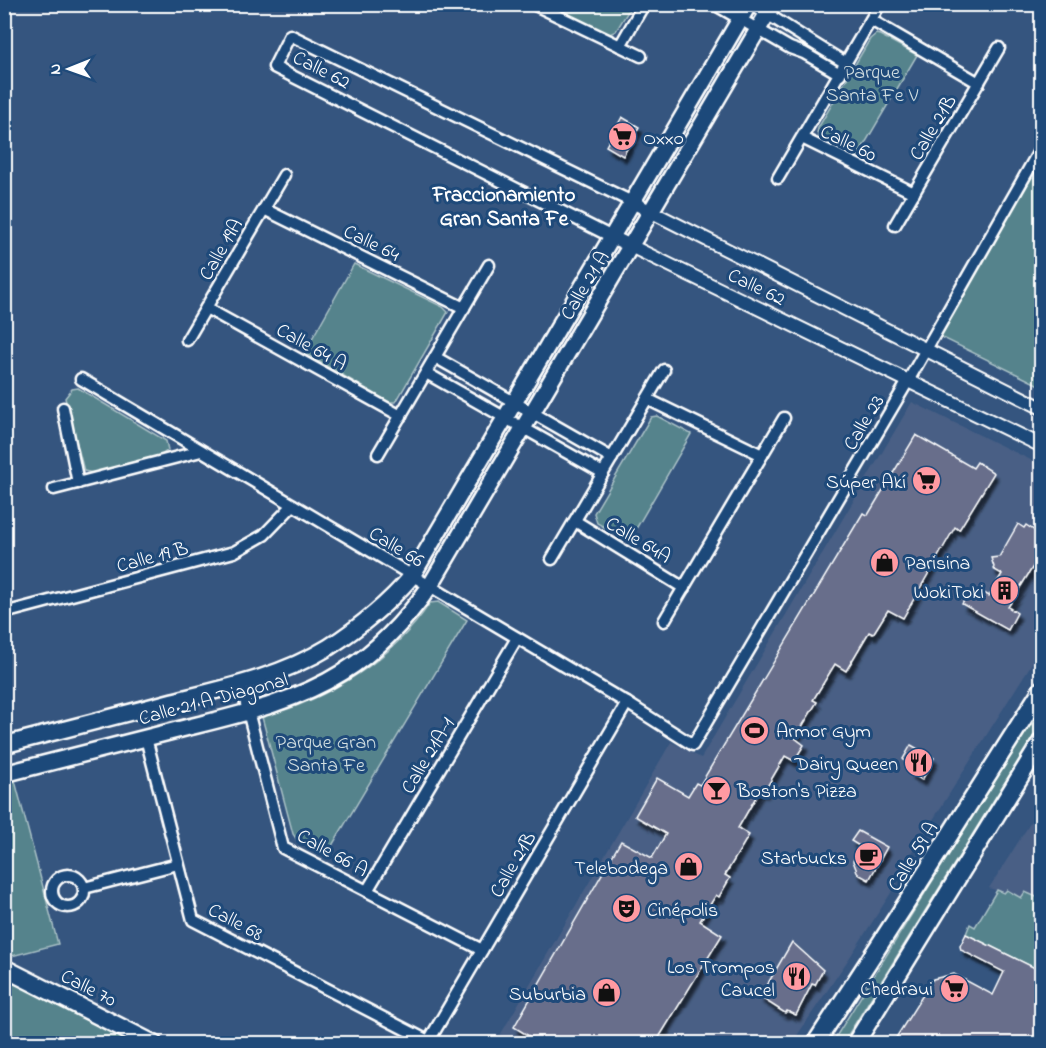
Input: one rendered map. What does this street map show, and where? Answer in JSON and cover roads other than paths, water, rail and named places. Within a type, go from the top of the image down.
[{"type":"main road","name":"Calle 21 A","points":[[412,576],[750,4]]},
{"type":"main road","name":"Calle 21 A","points":[[430,586],[770,9]]},
{"type":"main road","name":"Calle 21 A Diagonal","points":[[4,745],[241,684],[292,665],[327,648],[374,615],[412,576]]},
{"type":"main road","name":"Calle 21 A Diagonal","points":[[4,774],[249,712],[299,696],[343,673],[365,658],[399,626],[430,586]]},
{"type":"main road","name":"Calle 59 A","points":[[815,1044],[1041,689]]},
{"type":"main road","points":[[855,1044],[1041,741]]},
{"type":"main road","name":"Calle 70","points":[[4,968],[154,1044]]},
{"type":"street","points":[[533,4],[640,56]]},
{"type":"street","points":[[620,46],[644,4]]},
{"type":"street","points":[[714,4],[840,74]]},
{"type":"street","points":[[750,4],[770,9],[846,63]]},
{"type":"street","points":[[778,178],[880,4]]},
{"type":"street","points":[[871,20],[979,83]]},
{"type":"street","name":"Calle 62","points":[[1041,408],[632,202],[290,35],[274,67],[612,237],[1041,446]]},
{"type":"street","name":"Calle 21B","points":[[896,225],[999,48]]},
{"type":"street","name":"Calle 60","points":[[802,138],[914,194]]},
{"type":"street","name":"Calle 23","points":[[693,744],[908,381],[1041,147]]},
{"type":"street","name":"Calle 19A","points":[[187,340],[284,175]]},
{"type":"street","name":"Calle 64","points":[[264,209],[464,308]]},
{"type":"street","points":[[378,454],[489,265]]},
{"type":"street","name":"Calle 64 A","points":[[206,308],[401,416]]},
{"type":"street","points":[[435,357],[612,458]]},
{"type":"street","points":[[552,559],[664,370]]},
{"type":"street","points":[[426,374],[603,473]]},
{"type":"street","name":"Calle 66","points":[[81,379],[693,744]]},
{"type":"street","points":[[647,399],[762,455]]},
{"type":"street","points":[[63,408],[78,483]]},
{"type":"street","points":[[664,621],[784,418]]},
{"type":"street","points":[[54,489],[201,451]]},
{"type":"street","name":"Calle 19 B","points":[[4,613],[234,552],[264,536],[294,505]]},
{"type":"street","name":"Calle 64A","points":[[575,521],[684,588]]},
{"type":"street","name":"Calle 21A-1","points":[[367,891],[517,638]]},
{"type":"street","name":"Calle 66 A","points":[[241,684],[283,848],[482,950]]},
{"type":"street","name":"Calle 21B","points":[[428,1042],[627,703]]},
{"type":"street","name":"Calle 68","points":[[146,738],[193,920],[428,1042]]},
{"type":"street","points":[[84,888],[178,864]]},
{"type":"place","name":"Oxxo","points":[[622,137]]},
{"type":"place","name":"Súper Akí","points":[[927,481]]},
{"type":"place","name":"Parisina","points":[[884,562]]},
{"type":"place","name":"WokiToki","points":[[1005,591]]},
{"type":"place","name":"Armor Gym","points":[[755,730]]},
{"type":"place","name":"Dairy Queen","points":[[919,763]]},
{"type":"place","name":"Boston's Pizza","points":[[716,790]]},
{"type":"place","name":"Starbucks","points":[[868,857]]},
{"type":"place","name":"Telebodega","points":[[689,867]]},
{"type":"place","name":"Cinépolis","points":[[626,909]]},
{"type":"place","name":"Los Trompos Caucel","points":[[796,977]]},
{"type":"place","name":"Chedraui","points":[[954,988]]},
{"type":"place","name":"Suburbia","points":[[607,993]]},
{"type":"district","name":"Fraccionamiento Gran Santa Fe","points":[[504,206]]},
{"type":"park label","name":"Parque Santa Fe V","points":[[872,82]]},
{"type":"park label","name":"Parque Gran Santa Fe","points":[[326,752]]}]
